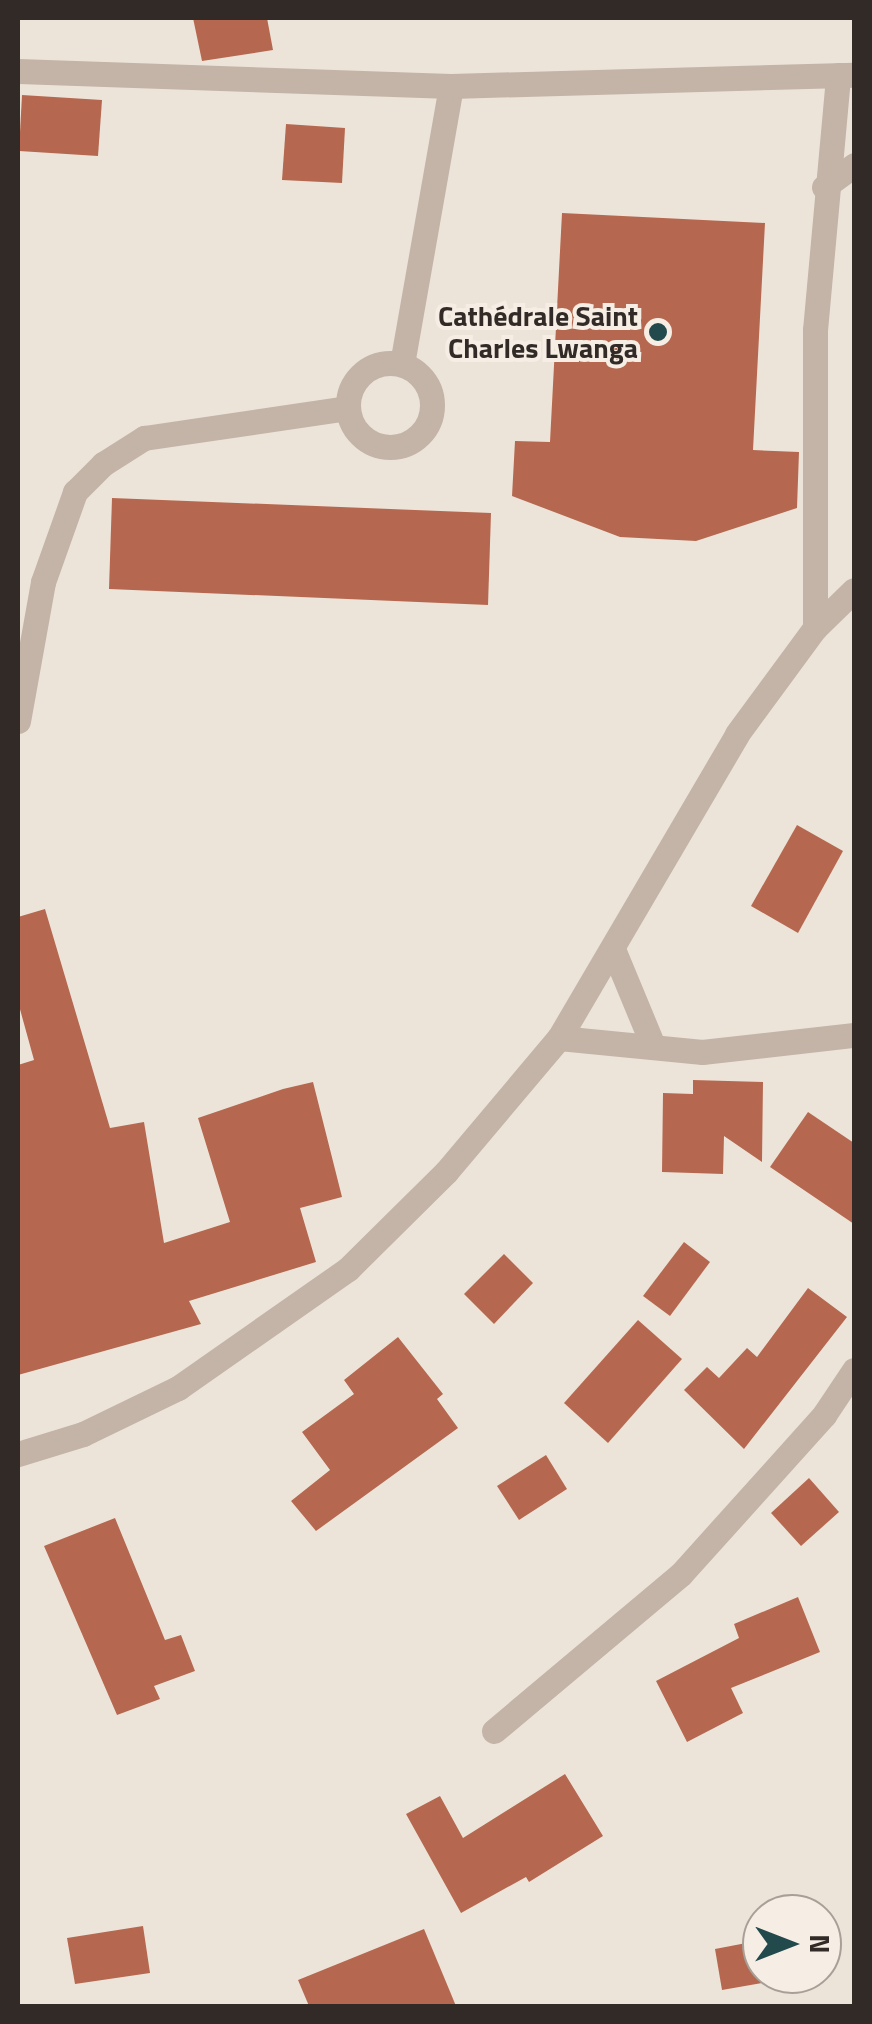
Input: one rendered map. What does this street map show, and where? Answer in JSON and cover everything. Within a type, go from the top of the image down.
[{"type":"street","points":[[18,71],[452,86],[846,75],[824,187],[814,330],[814,628]]},
{"type":"street","points":[[402,364],[452,86]]},
{"type":"street","points":[[824,187],[854,165]]},
{"type":"street","points":[[386,362],[402,364],[417,372],[432,402],[430,418],[409,443],[377,446],[362,438],[347,408],[357,377],[386,362]]},
{"type":"street","points":[[18,721],[42,582],[75,492],[103,464],[144,438],[347,408]]},
{"type":"street","points":[[18,1454],[83,1434],[178,1388],[348,1269],[446,1172],[559,1038],[737,734],[814,628],[854,590]]},
{"type":"street","points":[[613,949],[652,1042]]},
{"type":"street","points":[[559,1038],[652,1042],[702,1052],[854,1035]]},
{"type":"street","points":[[494,1731],[682,1574],[824,1415],[854,1370]]},
{"type":"building","points":[[193,18],[267,18],[273,50],[202,61]]},
{"type":"building","points":[[22,95],[102,100],[98,156],[19,151]]},
{"type":"building","points":[[286,124],[345,128],[342,183],[282,180]]},
{"type":"building","name":"Cathédrale Saint Charles Lwanga","points":[[562,213],[765,223],[753,450],[799,452],[797,508],[696,541],[620,537],[512,496],[515,441],[550,442]]},
{"type":"building","points":[[112,498],[491,513],[488,605],[109,589]]},
{"type":"building","points":[[797,825],[843,851],[798,933],[751,906]]},
{"type":"building","points":[[45,909],[110,1128],[144,1122],[164,1243],[230,1222],[198,1118],[283,1089],[313,1082],[342,1197],[300,1208],[316,1262],[189,1301],[201,1324],[18,1375],[18,1065],[34,1060],[18,1002],[18,917]]},
{"type":"building","points":[[693,1080],[763,1082],[762,1162],[724,1136],[723,1174],[662,1172],[663,1093],[693,1094]]},
{"type":"building","points":[[808,1112],[854,1143],[854,1224],[770,1167]]},
{"type":"building","points":[[684,1242],[710,1262],[670,1316],[643,1296]]},
{"type":"building","points":[[504,1254],[533,1283],[494,1324],[464,1294]]},
{"type":"building","points":[[808,1288],[847,1317],[744,1449],[684,1390],[707,1367],[719,1378],[747,1348],[757,1357]]},
{"type":"building","points":[[638,1320],[682,1359],[608,1443],[564,1403]]},
{"type":"building","points":[[398,1337],[443,1394],[437,1399],[458,1428],[316,1531],[291,1501],[330,1470],[302,1432],[354,1394],[344,1380]]},
{"type":"building","points":[[546,1455],[567,1489],[519,1520],[497,1486]]},
{"type":"building","points":[[809,1478],[839,1512],[801,1546],[771,1513]]},
{"type":"building","points":[[115,1518],[165,1640],[181,1635],[195,1671],[154,1686],[160,1699],[117,1715],[44,1546]]},
{"type":"building","points":[[798,1597],[820,1652],[731,1688],[743,1713],[687,1742],[656,1681],[739,1638],[734,1624]]},
{"type":"building","points":[[565,1774],[603,1836],[529,1882],[526,1877],[461,1913],[406,1814],[440,1796],[463,1838]]},
{"type":"building","points":[[143,1926],[150,1973],[75,1984],[67,1938]]},
{"type":"building","points":[[424,1929],[456,2006],[309,2006],[298,1980]]},
{"type":"building","points":[[742,1944],[742,1986],[722,1990],[715,1949]]},
{"type":"place","name":"Cathédrale Saint Charles Lwanga","points":[[658,332]]}]
